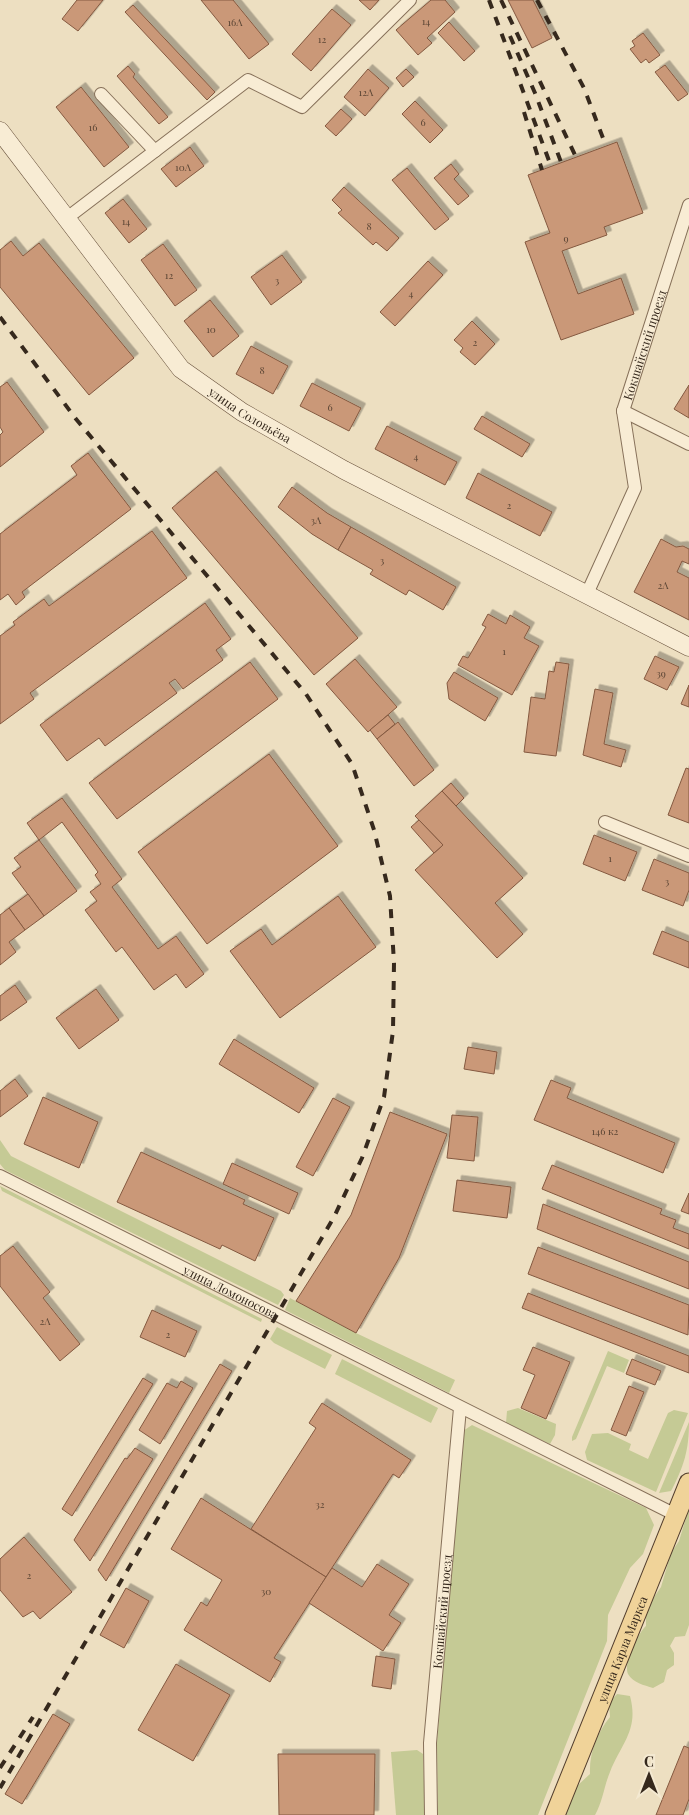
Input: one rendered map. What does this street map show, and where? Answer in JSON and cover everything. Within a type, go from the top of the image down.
[{"type":"main road","name":"улица Карла Маркса","points":[[555,1815],[689,1483]]},
{"type":"street","points":[[67,218],[248,80],[302,107],[410,0]]},
{"type":"street","points":[[101,94],[155,152]]},
{"type":"street","name":"улица Соловьёва","points":[[0,131],[181,369],[211,391],[344,470],[586,596],[689,647]]},
{"type":"street","name":"Кокшайский проезд","points":[[586,596],[635,488],[623,411],[689,205]]},
{"type":"street","points":[[623,411],[689,444]]},
{"type":"street","points":[[605,822],[689,856]]},
{"type":"street","name":"улица Ломоносова","points":[[0,1176],[676,1515]]},
{"type":"street","name":"Кокшайский проезд","points":[[431,1815],[430,1743],[460,1408]]},
{"type":"green space","points":[[0,1140],[11,1156],[281,1291],[284,1295],[278,1305],[5,1170],[0,1164]]},
{"type":"green space","points":[[0,1186],[262,1319],[261,1322],[2,1191]]},
{"type":"green space","points":[[290,1298],[356,1333],[455,1380],[449,1393],[285,1310]]},
{"type":"green space","points":[[277,1327],[332,1355],[325,1369],[274,1343],[270,1339]]},
{"type":"green space","points":[[608,1351],[629,1360],[624,1373],[607,1366],[576,1439],[572,1441],[572,1437]]},
{"type":"green space","points":[[342,1359],[438,1408],[431,1423],[335,1374]]},
{"type":"green space","points":[[518,1408],[556,1424],[555,1435],[550,1444],[506,1423],[507,1411]]},
{"type":"green space","points":[[674,1410],[688,1413],[656,1492],[587,1460],[585,1452],[592,1434],[608,1433],[631,1444],[629,1450],[648,1459],[668,1413]]},
{"type":"green space","points":[[689,1422],[687,1450],[679,1474],[671,1491],[659,1493]]},
{"type":"green space","points":[[472,1425],[646,1508],[654,1525],[643,1554],[630,1568],[608,1615],[607,1641],[538,1815],[438,1815],[437,1743],[463,1431]]},
{"type":"green space","points":[[689,1508],[689,1625],[685,1636],[675,1637],[670,1646],[674,1653],[674,1665],[667,1670],[664,1682],[653,1688],[639,1683],[630,1677],[627,1669],[629,1656],[635,1642],[646,1626],[646,1616],[652,1600],[661,1587],[671,1553],[679,1541]]},
{"type":"green space","points":[[617,1694],[630,1696],[632,1708],[631,1727],[610,1772],[598,1810],[595,1815],[564,1815],[577,1786],[590,1774],[591,1758],[595,1744],[601,1730],[610,1717],[609,1703]]},
{"type":"green space","points":[[417,1750],[423,1754],[425,1815],[396,1815],[391,1752]]},
{"type":"building","points":[[77,0],[103,0],[78,31],[62,19]]},
{"type":"building","points":[[201,0],[233,0],[269,44],[249,59]]},
{"type":"building","points":[[359,0],[379,0],[370,10]]},
{"type":"building","points":[[431,0],[445,0],[455,12],[427,38],[432,43],[418,55],[396,30]]},
{"type":"building","points":[[508,0],[533,0],[552,38],[532,48]]},
{"type":"building","points":[[133,5],[215,92],[207,100],[125,12]]},
{"type":"building","points":[[332,9],[351,25],[311,71],[292,54]]},
{"type":"building","points":[[449,22],[475,51],[464,61],[438,33]]},
{"type":"building","points":[[643,33],[660,55],[649,63],[646,59],[641,63],[630,49],[635,46],[632,41]]},
{"type":"building","points":[[665,65],[688,94],[678,101],[655,72]]},
{"type":"building","points":[[128,66],[135,74],[133,77],[168,117],[159,124],[117,76]]},
{"type":"building","points":[[368,69],[389,88],[365,116],[344,97]]},
{"type":"building","points":[[406,69],[414,77],[403,87],[396,78]]},
{"type":"building","points":[[81,87],[129,147],[104,167],[56,107]]},
{"type":"building","points":[[415,101],[443,130],[430,143],[402,114]]},
{"type":"building","points":[[341,109],[352,119],[336,136],[325,126]]},
{"type":"building","points":[[617,142],[643,213],[604,227],[607,235],[562,251],[578,294],[621,278],[634,314],[561,340],[525,242],[550,233],[528,175]]},
{"type":"building","points":[[190,147],[204,166],[176,187],[161,169]]},
{"type":"building","points":[[451,164],[459,174],[454,179],[469,196],[458,205],[434,178]]},
{"type":"building","points":[[407,168],[449,219],[435,230],[392,180]]},
{"type":"building","points":[[344,187],[399,238],[387,251],[376,242],[373,245],[338,213],[342,210],[332,200]]},
{"type":"building","points":[[123,199],[147,229],[129,243],[105,213]]},
{"type":"building","points":[[11,241],[23,256],[39,243],[134,358],[89,395],[0,287],[0,250]]},
{"type":"building","points":[[163,244],[197,290],[175,306],[141,260]]},
{"type":"building","points":[[282,255],[302,282],[271,305],[251,277]]},
{"type":"building","points":[[428,261],[443,275],[395,326],[380,312]]},
{"type":"building","points":[[210,300],[239,336],[213,357],[184,321]]},
{"type":"building","points":[[472,321],[495,344],[475,365],[460,352],[463,348],[454,340]]},
{"type":"building","points":[[251,346],[288,366],[273,394],[236,374]]},
{"type":"building","points":[[7,382],[44,432],[0,467],[0,435],[3,432],[0,427],[0,387]]},
{"type":"building","points":[[312,383],[361,408],[349,431],[300,406]]},
{"type":"building","points":[[689,385],[689,418],[674,409]]},
{"type":"building","points":[[482,416],[530,444],[522,457],[474,429]]},
{"type":"building","points":[[387,426],[457,462],[445,485],[375,449]]},
{"type":"building","points":[[88,453],[131,509],[22,592],[25,597],[16,605],[8,594],[0,600],[0,534],[77,475],[71,466]]},
{"type":"building","points":[[216,471],[358,638],[314,675],[172,508]]},
{"type":"building","points":[[478,473],[552,512],[540,536],[466,498]]},
{"type":"building","points":[[292,487],[327,513],[351,527],[338,550],[312,534],[278,507]]},
{"type":"building","points":[[351,527],[456,587],[443,610],[409,590],[406,595],[370,574],[373,570],[338,550]]},
{"type":"building","points":[[152,531],[187,578],[30,693],[34,699],[0,724],[0,636],[15,625],[13,622],[44,599],[49,606]]},
{"type":"building","points":[[661,539],[676,547],[683,546],[689,549],[689,564],[682,561],[677,572],[689,578],[689,620],[634,592]]},
{"type":"building","points":[[205,603],[231,639],[216,650],[223,660],[183,689],[175,679],[169,683],[177,693],[105,746],[99,738],[67,761],[40,725]]},
{"type":"building","points":[[488,614],[506,624],[510,615],[530,627],[524,638],[539,646],[512,695],[458,665],[463,656],[468,658],[486,627],[482,625]]},
{"type":"building","points":[[655,656],[679,667],[667,690],[644,679]]},
{"type":"building","points":[[355,659],[397,707],[368,732],[326,684]]},
{"type":"building","points":[[250,662],[278,699],[117,819],[89,783]]},
{"type":"building","points":[[556,662],[569,664],[556,756],[524,752],[531,697],[545,699],[549,671],[554,672]]},
{"type":"building","points":[[454,672],[498,698],[485,721],[449,699],[447,683]]},
{"type":"building","points":[[689,685],[689,707],[681,704]]},
{"type":"building","points":[[595,689],[613,693],[604,744],[626,750],[621,767],[583,755]]},
{"type":"building","points":[[388,715],[395,724],[377,739],[370,730]]},
{"type":"building","points":[[398,722],[434,770],[414,786],[377,739]]},
{"type":"building","points":[[269,754],[338,846],[207,944],[138,852]]},
{"type":"building","points":[[686,768],[689,769],[689,823],[668,815]]},
{"type":"building","points":[[451,783],[464,798],[456,806],[442,791]]},
{"type":"building","points":[[442,791],[523,878],[495,903],[523,934],[497,958],[415,870],[443,845],[415,816]]},
{"type":"building","points":[[62,798],[122,879],[112,887],[158,949],[176,936],[204,974],[186,988],[176,974],[154,990],[122,947],[116,952],[85,910],[97,901],[90,892],[101,884],[95,875],[98,872],[62,822],[39,840],[27,823]]},
{"type":"building","points":[[419,820],[443,845],[434,853],[411,827]]},
{"type":"building","points":[[594,835],[637,852],[625,881],[583,864]]},
{"type":"building","points":[[39,840],[77,891],[44,916],[12,873],[21,867],[14,858]]},
{"type":"building","points":[[654,859],[689,873],[689,890],[683,906],[642,890]]},
{"type":"building","points":[[28,894],[44,916],[25,930],[9,908]]},
{"type":"building","points":[[338,896],[376,947],[280,1018],[230,951],[261,929],[272,945]]},
{"type":"building","points":[[9,908],[25,930],[9,942],[16,952],[0,965],[0,915]]},
{"type":"building","points":[[662,931],[689,942],[689,968],[653,954]]},
{"type":"building","points":[[15,985],[27,1002],[0,1021],[0,996]]},
{"type":"building","points":[[96,989],[119,1020],[79,1049],[56,1018]]},
{"type":"building","points":[[234,1039],[314,1088],[299,1113],[219,1064]]},
{"type":"building","points":[[468,1047],[497,1052],[494,1074],[464,1069]]},
{"type":"building","points":[[15,1079],[28,1096],[0,1117],[0,1091]]},
{"type":"building","points":[[551,1080],[571,1088],[567,1098],[675,1143],[663,1173],[534,1120]]},
{"type":"building","points":[[43,1097],[98,1122],[79,1168],[24,1144]]},
{"type":"building","points":[[333,1098],[350,1107],[313,1176],[296,1167]]},
{"type":"building","points":[[390,1112],[447,1134],[399,1258],[356,1333],[296,1301],[351,1215]]},
{"type":"building","points":[[452,1115],[478,1117],[474,1161],[447,1158]]},
{"type":"building","points":[[141,1152],[245,1200],[243,1204],[274,1218],[255,1261],[222,1245],[220,1249],[117,1202]]},
{"type":"building","points":[[232,1163],[298,1193],[289,1214],[223,1184]]},
{"type":"building","points":[[552,1165],[662,1209],[660,1214],[676,1220],[673,1228],[689,1234],[689,1249],[542,1189]]},
{"type":"building","points":[[457,1180],[511,1187],[507,1218],[453,1211]]},
{"type":"building","points":[[689,1193],[689,1214],[681,1211]]},
{"type":"building","points":[[543,1204],[689,1262],[689,1289],[537,1229]]},
{"type":"building","points":[[13,1246],[50,1292],[43,1298],[80,1344],[60,1361],[0,1286],[0,1256]]},
{"type":"building","points":[[538,1247],[689,1305],[688,1335],[528,1274]]},
{"type":"building","points":[[528,1293],[689,1356],[689,1373],[522,1308]]},
{"type":"building","points":[[152,1310],[197,1331],[185,1357],[140,1337]]},
{"type":"building","points":[[533,1347],[570,1362],[546,1419],[521,1408],[535,1375],[523,1370]]},
{"type":"building","points":[[632,1359],[661,1371],[655,1385],[626,1374]]},
{"type":"building","points":[[220,1364],[232,1371],[106,1581],[98,1570]]},
{"type":"building","points":[[143,1378],[153,1384],[72,1516],[62,1509]]},
{"type":"building","points":[[181,1381],[193,1388],[160,1444],[139,1430],[167,1383],[177,1388]]},
{"type":"building","points":[[629,1386],[644,1392],[626,1436],[611,1430]]},
{"type":"building","points":[[322,1403],[411,1460],[399,1478],[393,1474],[326,1577],[251,1529],[316,1428],[309,1423]]},
{"type":"building","points":[[135,1448],[153,1459],[90,1561],[74,1540],[125,1458],[127,1459]]},
{"type":"building","points":[[201,1498],[326,1577],[274,1658],[281,1662],[270,1682],[184,1630],[201,1602],[207,1606],[222,1580],[171,1549]]},
{"type":"building","points":[[24,1537],[72,1592],[40,1619],[33,1611],[23,1617],[0,1590],[0,1559]]},
{"type":"building","points":[[377,1564],[409,1584],[389,1615],[401,1623],[383,1651],[309,1603],[332,1568],[362,1587]]},
{"type":"building","points":[[126,1588],[149,1601],[124,1648],[100,1635]]},
{"type":"building","points":[[376,1656],[395,1659],[391,1689],[372,1686]]},
{"type":"building","points":[[176,1664],[230,1695],[193,1761],[138,1730]]},
{"type":"building","points":[[53,1714],[70,1724],[22,1804],[5,1794]]},
{"type":"building","points":[[684,1746],[689,1748],[689,1799],[683,1815],[656,1815]]},
{"type":"building","points":[[278,1754],[375,1754],[374,1815],[279,1815]]},
{"type":"railway","points":[[489,0],[551,166]]},
{"type":"railway","points":[[501,0],[576,157]]},
{"type":"railway","points":[[537,0],[584,88],[606,146]]},
{"type":"railway","points":[[510,36],[535,93],[561,162]]},
{"type":"railway","points":[[524,112],[542,170]]},
{"type":"railway","points":[[0,317],[76,419],[306,694],[352,764],[374,830],[390,896],[394,963],[393,1031],[384,1097],[362,1158],[334,1217],[0,1788]]},
{"type":"railway","points":[[0,1768],[33,1717]]}]
